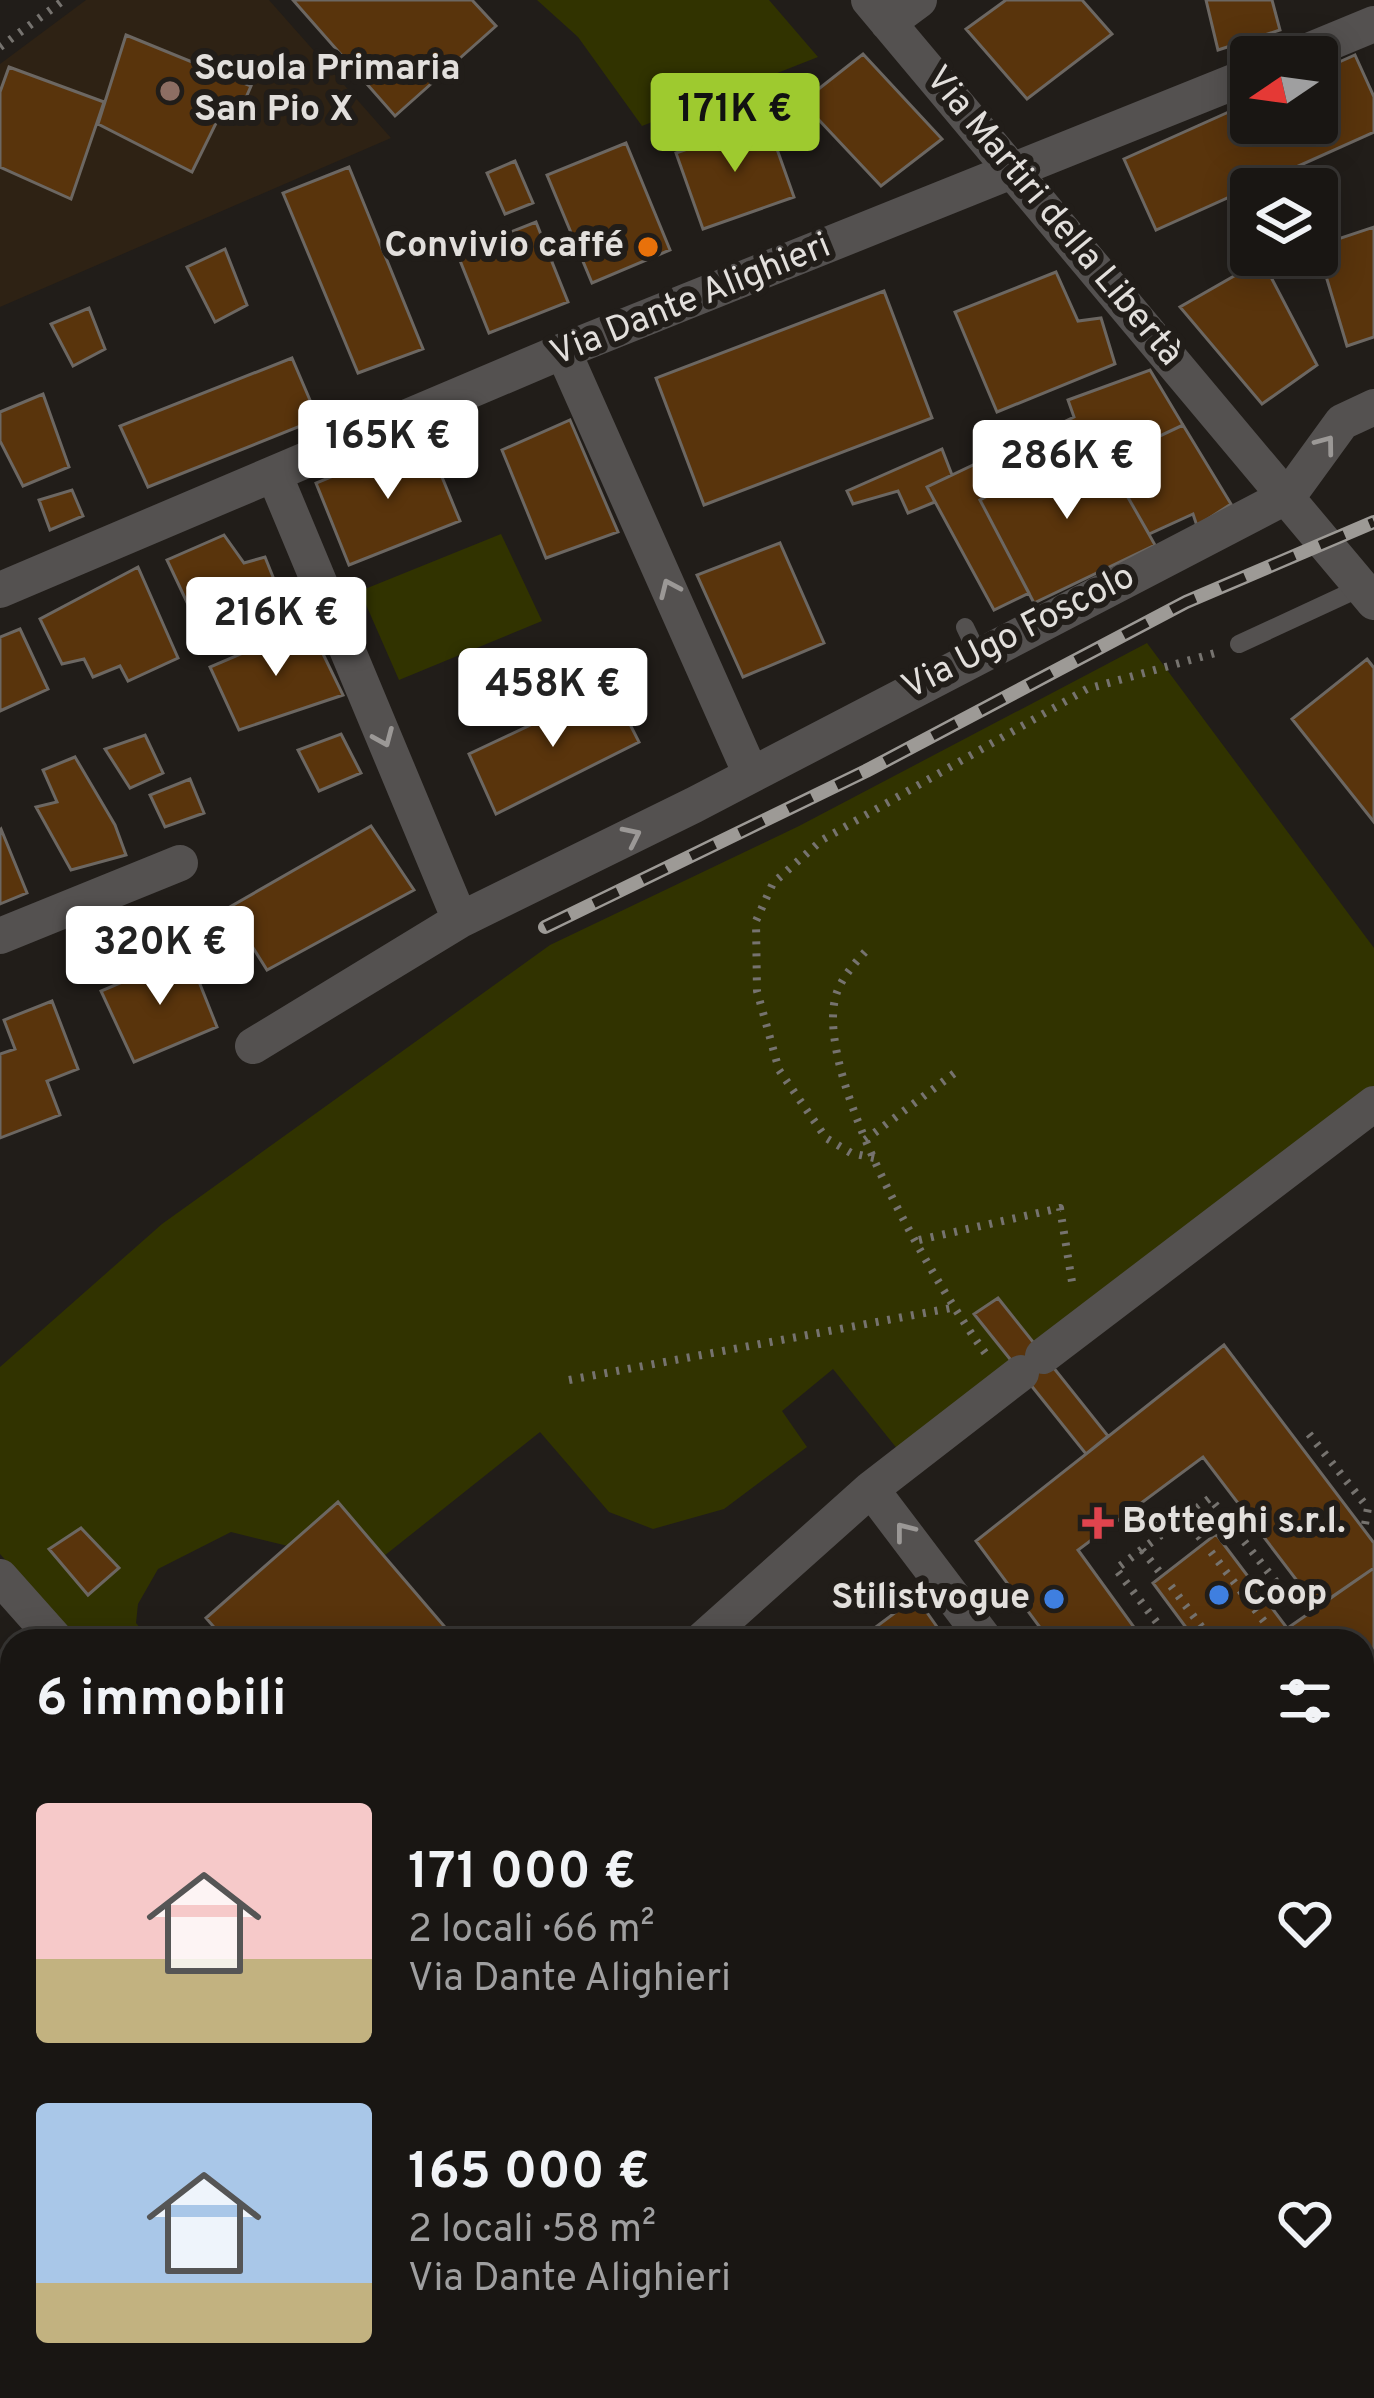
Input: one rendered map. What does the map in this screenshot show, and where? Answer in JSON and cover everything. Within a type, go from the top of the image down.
[{"type":"street","points":[[878,11],[919,0]]},
{"type":"street","name":"Via Martiri della Libertà","points":[[878,11],[1365,583]]},
{"type":"street","points":[[1338,39],[1374,24]]},
{"type":"street","name":"Via Dante Alighieri","points":[[6,575],[274,475],[563,351],[1230,84]]},
{"type":"street","points":[[563,351],[750,772]]},
{"type":"street","points":[[1288,495],[1342,422],[1374,407]]},
{"type":"street","points":[[274,475],[460,920]]},
{"type":"street","name":"Via Ugo Foscolo","points":[[253,1046],[460,920],[750,772],[972,640],[1288,495]]},
{"type":"street","points":[[0,936],[180,863]]},
{"type":"street","points":[[714,1629],[872,1489],[1374,1104]]},
{"type":"street","points":[[872,1489],[977,1629]]},
{"type":"street","points":[[0,1577],[46,1629]]},
{"type":"lane","points":[[1239,644],[1365,583]]},
{"type":"path","points":[[0,47],[64,0]]},
{"type":"path","points":[[874,1157],[851,1153],[826,1138],[778,1070],[757,991],[755,921],[773,883],[822,840],[1087,689],[1195,662],[1239,644]]},
{"type":"path","points":[[865,952],[835,1000],[838,1066],[865,1140],[950,1307],[1024,1370]]},
{"type":"path","points":[[865,1140],[956,1072]]},
{"type":"path","points":[[919,1240],[1060,1208],[1079,1328]]},
{"type":"path","points":[[569,1380],[950,1307]]},
{"type":"path","points":[[1309,1435],[1367,1508],[1364,1530]]},
{"type":"path","points":[[1162,1629],[1116,1569],[1210,1498],[1284,1592],[1297,1581]]},
{"type":"path","points":[[1139,1505],[1161,1534]]},
{"type":"path","points":[[1184,1517],[1266,1624]]},
{"type":"path","points":[[1142,1550],[1162,1575]]},
{"type":"path","points":[[1171,1586],[1203,1629]]},
{"type":"shaded area","points":[[86,0],[269,0],[391,138],[0,307],[0,64]]},
{"type":"shaded area","points":[[537,0],[769,0],[818,57],[642,126],[578,37]]},
{"type":"shaded area","points":[[501,534],[542,621],[399,680],[360,591]]},
{"type":"shaded area","points":[[1147,643],[1374,948],[1374,1104],[1043,1356],[975,1315],[1021,1373],[907,1461],[833,1369],[782,1411],[807,1447],[724,1509],[653,1529],[609,1512],[540,1432],[384,1556],[338,1502],[288,1546],[231,1532],[158,1569],[138,1604],[136,1623],[141,1629],[68,1629],[0,1554],[0,1367],[162,1224],[550,945],[799,826]]},
{"type":"building","points":[[293,0],[472,0],[496,26],[395,116]]},
{"type":"building","points":[[1006,0],[1082,0],[1112,34],[1027,99],[966,29]]},
{"type":"building","points":[[1206,0],[1272,0],[1280,30],[1261,36],[1230,36],[1230,46],[1218,50]]},
{"type":"building","points":[[126,35],[251,86],[235,123],[220,115],[192,172],[98,124]]},
{"type":"building","points":[[863,54],[942,139],[881,186],[802,102]]},
{"type":"building","points":[[1355,55],[1374,97],[1374,132],[1294,168],[1230,168],[1230,197],[1156,230],[1124,159],[1230,111],[1230,144],[1338,144],[1338,63]]},
{"type":"building","points":[[9,67],[104,102],[71,199],[0,167],[0,92]]},
{"type":"building","points":[[783,79],[790,104],[762,114],[754,88]]},
{"type":"building","points":[[767,121],[794,197],[703,229],[676,153]]},
{"type":"building","points":[[626,143],[670,250],[592,283],[547,175]]},
{"type":"building","points":[[515,161],[533,203],[505,214],[487,173]]},
{"type":"building","points":[[349,167],[423,349],[358,373],[283,193]]},
{"type":"building","points":[[536,222],[568,302],[489,333],[457,253]]},
{"type":"building","points":[[1374,227],[1374,337],[1347,346],[1326,276],[1338,276],[1338,239]]},
{"type":"building","points":[[225,249],[247,305],[215,322],[187,267]]},
{"type":"building","points":[[1056,272],[1078,321],[1101,318],[1115,364],[997,412],[955,312]]},
{"type":"building","points":[[1234,276],[1270,276],[1317,365],[1262,404],[1180,307]]},
{"type":"building","points":[[884,291],[932,418],[704,505],[656,378]]},
{"type":"building","points":[[89,308],[105,349],[73,366],[51,324]]},
{"type":"building","points":[[292,358],[318,419],[148,487],[120,426]]},
{"type":"building","points":[[1150,370],[1183,425],[1107,461],[1095,439],[980,500],[1029,593],[994,610],[927,487],[1074,417],[1068,400]]},
{"type":"building","points":[[43,394],[69,467],[23,486],[0,441],[0,412]]},
{"type":"building","points":[[570,420],[618,532],[546,558],[502,450]]},
{"type":"building","points":[[1183,425],[1231,504],[1197,526],[1193,514],[1149,534],[1107,461]]},
{"type":"building","points":[[426,438],[460,521],[349,565],[316,483]]},
{"type":"building","points":[[1095,439],[1155,545],[1034,603],[980,500]]},
{"type":"building","points":[[942,449],[952,475],[927,487],[935,502],[908,513],[898,491],[853,504],[847,491]]},
{"type":"building","points":[[72,490],[83,516],[50,530],[39,500]]},
{"type":"building","points":[[224,535],[244,563],[265,557],[281,597],[201,632],[167,560]]},
{"type":"building","points":[[780,543],[824,643],[743,677],[697,575]]},
{"type":"building","points":[[138,567],[178,658],[128,681],[120,666],[93,677],[84,659],[62,664],[40,619]]},
{"type":"building","points":[[309,625],[343,695],[239,730],[210,667]]},
{"type":"building","points":[[20,629],[48,689],[0,711],[0,637]]},
{"type":"building","points":[[1367,659],[1374,668],[1374,822],[1292,719]]},
{"type":"building","points":[[611,687],[639,742],[496,814],[469,754]]},
{"type":"building","points":[[341,734],[361,773],[319,791],[298,750]]},
{"type":"building","points":[[145,735],[163,773],[130,788],[105,749]]},
{"type":"building","points":[[75,757],[115,825],[126,855],[71,870],[36,807],[57,802],[43,770]]},
{"type":"building","points":[[190,779],[204,813],[165,827],[150,795]]},
{"type":"building","points":[[371,826],[414,890],[267,970],[228,908]]},
{"type":"building","points":[[0,830],[27,893],[0,904]]},
{"type":"building","points":[[188,954],[217,1027],[134,1062],[101,991]]},
{"type":"building","points":[[52,1001],[78,1069],[47,1081],[60,1115],[0,1138],[0,1054],[15,1049],[4,1020]]},
{"type":"building","points":[[998,1298],[1108,1436],[1086,1454],[974,1314]]},
{"type":"building","points":[[1224,1345],[1374,1543],[1374,1568],[1317,1607],[1203,1457],[1078,1550],[1135,1629],[1041,1629],[976,1541]]},
{"type":"building","points":[[338,1502],[447,1629],[216,1629],[206,1618]]},
{"type":"building","points":[[81,1528],[119,1568],[88,1595],[49,1549]]},
{"type":"building","points":[[1216,1534],[1287,1628],[1187,1629],[1153,1583]]},
{"type":"building","points":[[1374,1568],[1374,1629],[1286,1629]]},
{"type":"building","points":[[916,1597],[939,1629],[873,1629]]},
{"type":"railway","points":[[545,927],[866,771],[1186,602],[1374,522]]},
{"type":"place","name":"Scuola Primaria San Pio X","points":[[170,91]]},
{"type":"place","name":"Convivio caffé","points":[[648,247]]},
{"type":"place","name":"Botteghi s.r.l.","points":[[1098,1523]]},
{"type":"place","name":"Coop","points":[[1219,1595]]},
{"type":"place","name":"Stilistvogue","points":[[1054,1599]]}]
